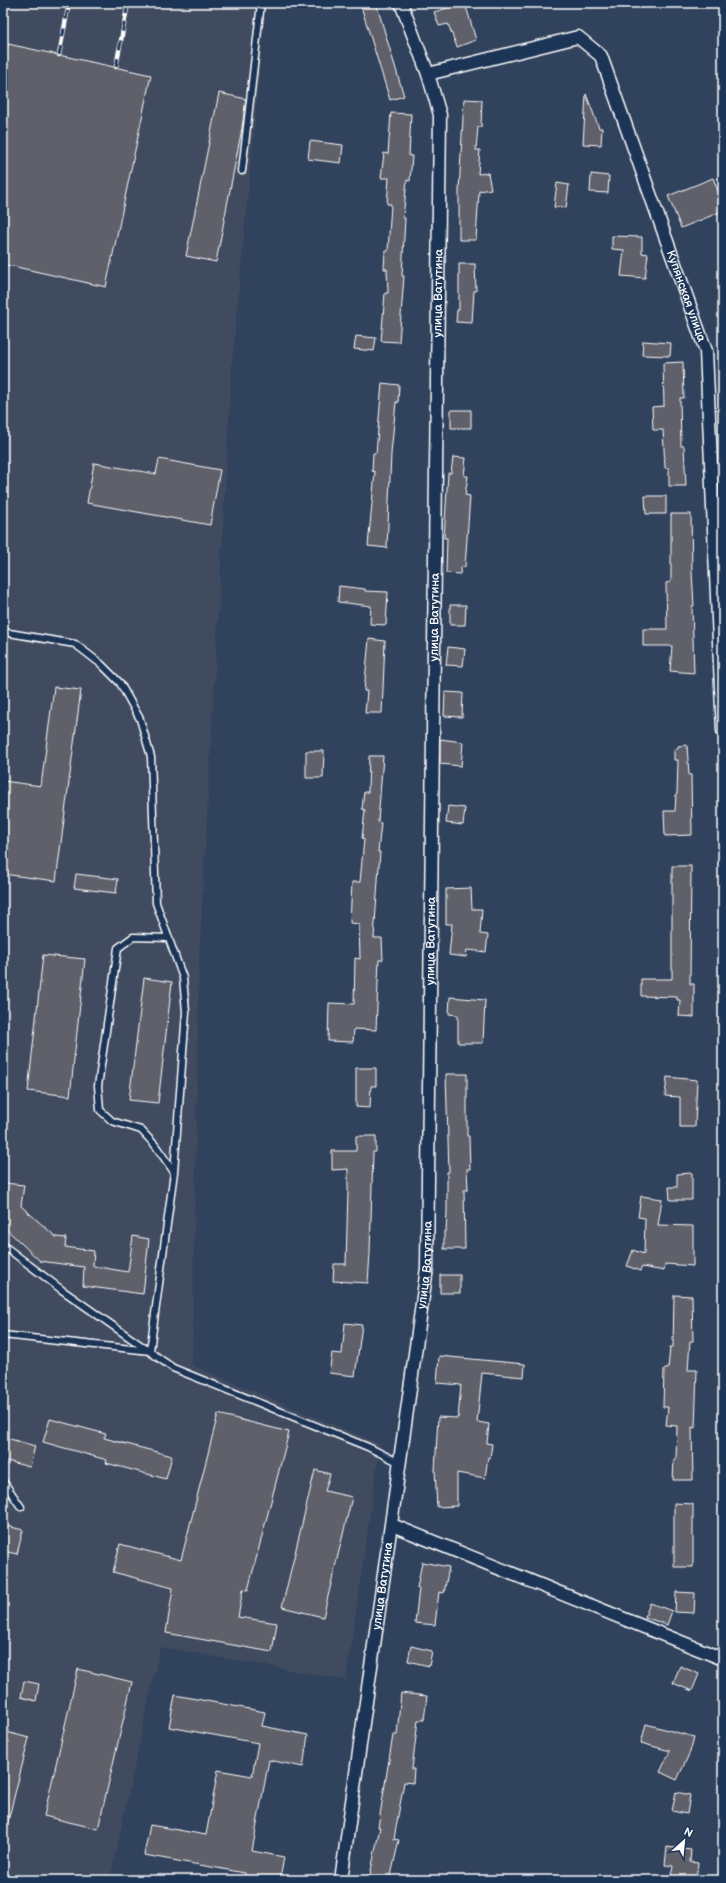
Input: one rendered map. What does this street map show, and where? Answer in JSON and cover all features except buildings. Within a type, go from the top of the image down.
[{"type":"street","name":"улица Ватутина","points":[[341,1880],[427,1268],[440,115],[428,74],[401,3]]},
{"type":"street","name":"Купянская улица","points":[[428,74],[578,37],[601,56],[706,351],[723,731]]},
{"type":"street","points":[[392,1524],[723,1659]]},
{"type":"lane","points":[[242,171],[261,3]]},
{"type":"lane","points":[[3,632],[75,644],[102,664],[120,683],[140,719],[151,757],[156,903],[183,978],[186,1012],[174,1172],[150,1351]]},
{"type":"lane","points":[[169,938],[133,937],[118,948],[98,1086],[100,1110],[112,1122],[141,1130],[155,1145],[174,1172]]},
{"type":"lane","points":[[3,1245],[62,1290],[173,1368],[368,1447],[400,1463]]},
{"type":"lane","points":[[3,1335],[150,1351]]},
{"type":"lane","points":[[3,1481],[21,1507]]},
{"type":"shaded area","points":[[3,3],[266,3],[232,363],[199,962],[192,1365],[380,1444],[346,1680],[160,1647],[110,1880],[3,1880]]},
{"type":"railway","points":[[59,55],[69,3]]},
{"type":"railway","points":[[116,67],[128,3]]}]
